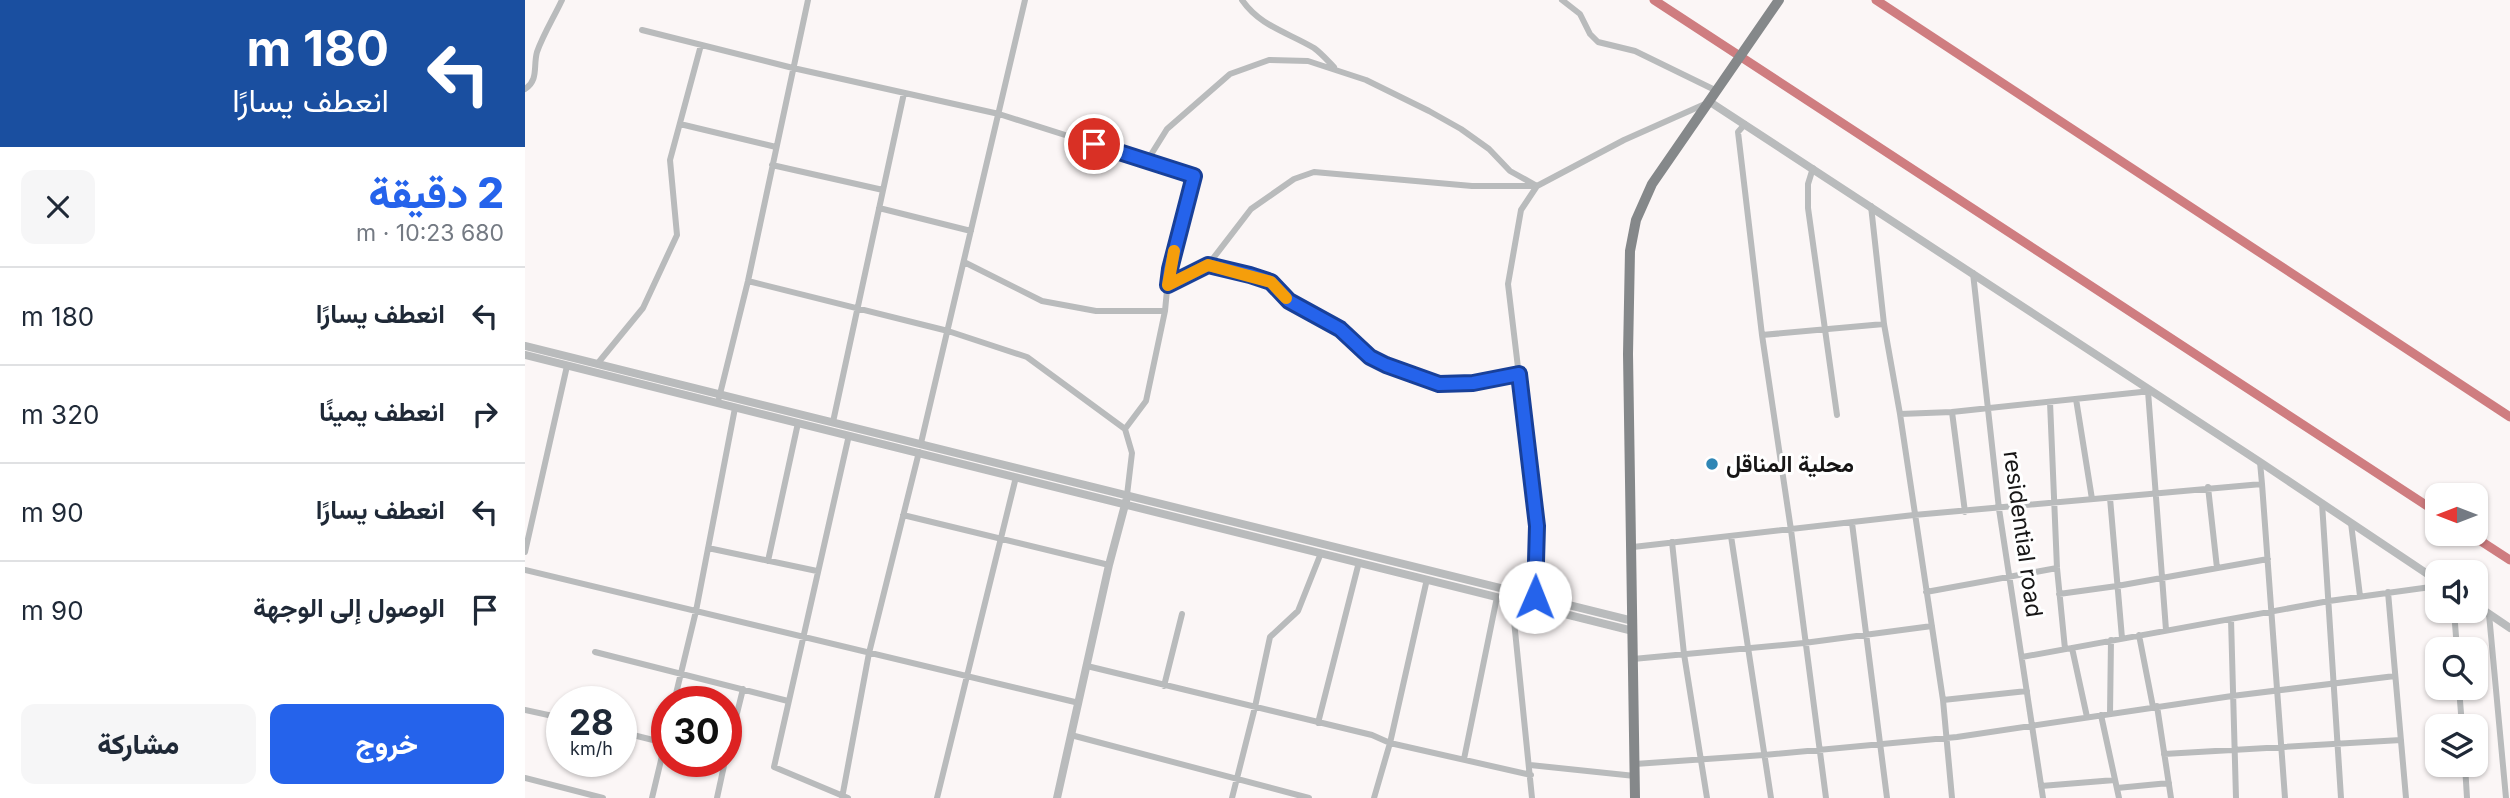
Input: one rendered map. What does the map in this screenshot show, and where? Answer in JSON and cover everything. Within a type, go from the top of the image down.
[{"type":"main road","points":[[1635,798],[1628,354],[1630,251],[1636,220],[1652,184],[1779,0]]},
{"type":"street","points":[[525,89],[531,85],[536,54],[562,0]]},
{"type":"street","points":[[719,400],[748,281],[807,0]]},
{"type":"street","points":[[849,435],[774,767],[844,797],[869,653],[1025,0]]},
{"type":"street","points":[[1242,0],[1251,14],[1316,49],[1335,68]]},
{"type":"street","points":[[1562,0],[1580,15],[1590,34],[1598,42],[1635,51],[1717,91]]},
{"type":"street","points":[[642,30],[793,68],[999,114],[1194,176],[1170,269],[1165,311],[1146,401],[1125,429]]},
{"type":"street","points":[[598,363],[643,308],[677,235],[670,160],[702,45]]},
{"type":"street","points":[[1147,161],[1167,129],[1230,74],[1269,60],[1308,61],[1335,68],[1399,95],[1461,129],[1489,149],[1510,171],[1537,186]]},
{"type":"street","points":[[833,422],[904,93]]},
{"type":"street","points":[[1168,285],[1208,265],[1251,209],[1294,179],[1314,172],[1472,187],[1537,186],[1625,140],[1710,102],[2322,503],[2425,575]]},
{"type":"street","points":[[680,124],[776,147]]},
{"type":"street","points":[[1745,124],[1738,132],[1762,335],[1826,798]]},
{"type":"street","points":[[772,165],[883,190]]},
{"type":"street","points":[[1813,168],[1808,184],[1808,208],[1837,415]]},
{"type":"street","points":[[1535,597],[1537,526],[1508,284],[1521,210],[1537,186]]},
{"type":"street","points":[[1871,206],[1884,324],[1943,700],[1952,798]]},
{"type":"street","points":[[879,208],[971,231]]},
{"type":"street","points":[[964,262],[1042,301],[1096,311],[1165,311]]},
{"type":"street","points":[[1208,265],[1271,282],[1289,301],[1340,329],[1370,357],[1439,384],[1481,382],[1519,374]]},
{"type":"street","name":"residential road","points":[[1973,273],[1999,509],[2043,798]]},
{"type":"street","points":[[748,281],[948,331],[1027,357],[1125,429],[1132,453],[1126,505],[1109,565],[1057,798]]},
{"type":"street","points":[[1762,335],[1884,324]]},
{"type":"street","points":[[525,346],[598,363],[719,400],[735,408],[1127,495],[1535,597],[1633,626]]},
{"type":"street","points":[[525,355],[719,400],[833,422],[1016,477],[1512,601],[1633,626]]},
{"type":"street","points":[[525,552],[567,366]]},
{"type":"street","points":[[1900,414],[1989,409],[2150,391]]},
{"type":"street","points":[[2150,391],[2166,630]]},
{"type":"street","points":[[2076,399],[2092,499]]},
{"type":"street","points":[[2050,402],[2059,594],[2068,648],[2087,717]]},
{"type":"street","points":[[678,686],[696,611],[735,408]]},
{"type":"street","points":[[1952,412],[1965,512]]},
{"type":"street","points":[[768,561],[798,423]]},
{"type":"street","points":[[2260,462],[2285,798]]},
{"type":"street","points":[[937,798],[1016,477]]},
{"type":"street","points":[[1633,547],[1914,515],[2262,484]]},
{"type":"street","points":[[2208,487],[2217,568]]},
{"type":"street","points":[[2110,498],[2122,638]]},
{"type":"street","points":[[2322,503],[2341,798]]},
{"type":"street","points":[[903,515],[1109,565]]},
{"type":"street","points":[[1851,523],[1887,798]]},
{"type":"street","points":[[2351,523],[2360,596]]},
{"type":"street","points":[[1731,536],[1770,798]]},
{"type":"street","points":[[1672,542],[1684,654],[1706,798]]},
{"type":"street","points":[[708,548],[817,571]]},
{"type":"street","points":[[1232,798],[1270,637],[1298,611],[1321,553]]},
{"type":"street","points":[[2059,594],[2162,579],[2268,559]]},
{"type":"street","points":[[1318,723],[1359,562]]},
{"type":"street","points":[[1926,592],[2057,568]]},
{"type":"street","points":[[525,570],[1079,702]]},
{"type":"street","points":[[1374,798],[1390,743],[1427,579]]},
{"type":"street","points":[[2022,657],[2425,586]]},
{"type":"street","points":[[2388,592],[2406,798]]},
{"type":"street","points":[[1464,760],[1497,597]]},
{"type":"street","points":[[1512,601],[1532,798]]},
{"type":"street","points":[[1164,686],[1182,614]]},
{"type":"street","points":[[2489,614],[2510,628]]},
{"type":"street","points":[[2489,614],[2506,798]]},
{"type":"street","points":[[2231,619],[2236,798]]},
{"type":"street","points":[[1633,659],[1804,643],[1932,626]]},
{"type":"street","points":[[2139,635],[2171,798]]},
{"type":"street","points":[[2110,714],[2111,640]]},
{"type":"street","points":[[594,652],[788,701]]},
{"type":"street","points":[[1087,666],[1372,735],[1390,743],[1531,775]]},
{"type":"street","points":[[1635,764],[1764,755],[1947,737],[2278,689],[2395,676]]},
{"type":"street","points":[[742,693],[743,689]]},
{"type":"street","points":[[1943,700],[2027,691]]},
{"type":"street","points":[[525,710],[546,715]]},
{"type":"street","points":[[2101,715],[2119,798]]},
{"type":"street","points":[[1071,735],[1309,798]]},
{"type":"street","points":[[2164,754],[2401,740]]},
{"type":"street","points":[[1530,765],[1635,776]]},
{"type":"street","points":[[652,798],[657,777]]},
{"type":"street","points":[[716,798],[722,777]]},
{"type":"street","points":[[2466,777],[2467,798]]},
{"type":"street","points":[[525,778],[604,798]]},
{"type":"street","points":[[2041,786],[2115,780]]},
{"type":"street","points":[[2117,788],[2169,783]]},
{"type":"waterway","points":[[1654,0],[2425,504]]},
{"type":"waterway","points":[[1876,0],[2510,417]]},
{"type":"waterway","points":[[2488,546],[2510,560]]},
{"type":"slow traffic","points":[[1174,251],[1168,285],[1208,265],[1271,282],[1286,298]]},
{"type":"place","name":"محلية المناقل","points":[[1712,464]]},
{"type":"route","points":[[1094,144],[1194,176],[1168,285],[1208,265],[1250,275],[1271,282],[1289,301],[1340,329],[1370,357],[1386,365],[1439,384],[1490,381],[1519,374],[1537,526],[1535,597]]}]
